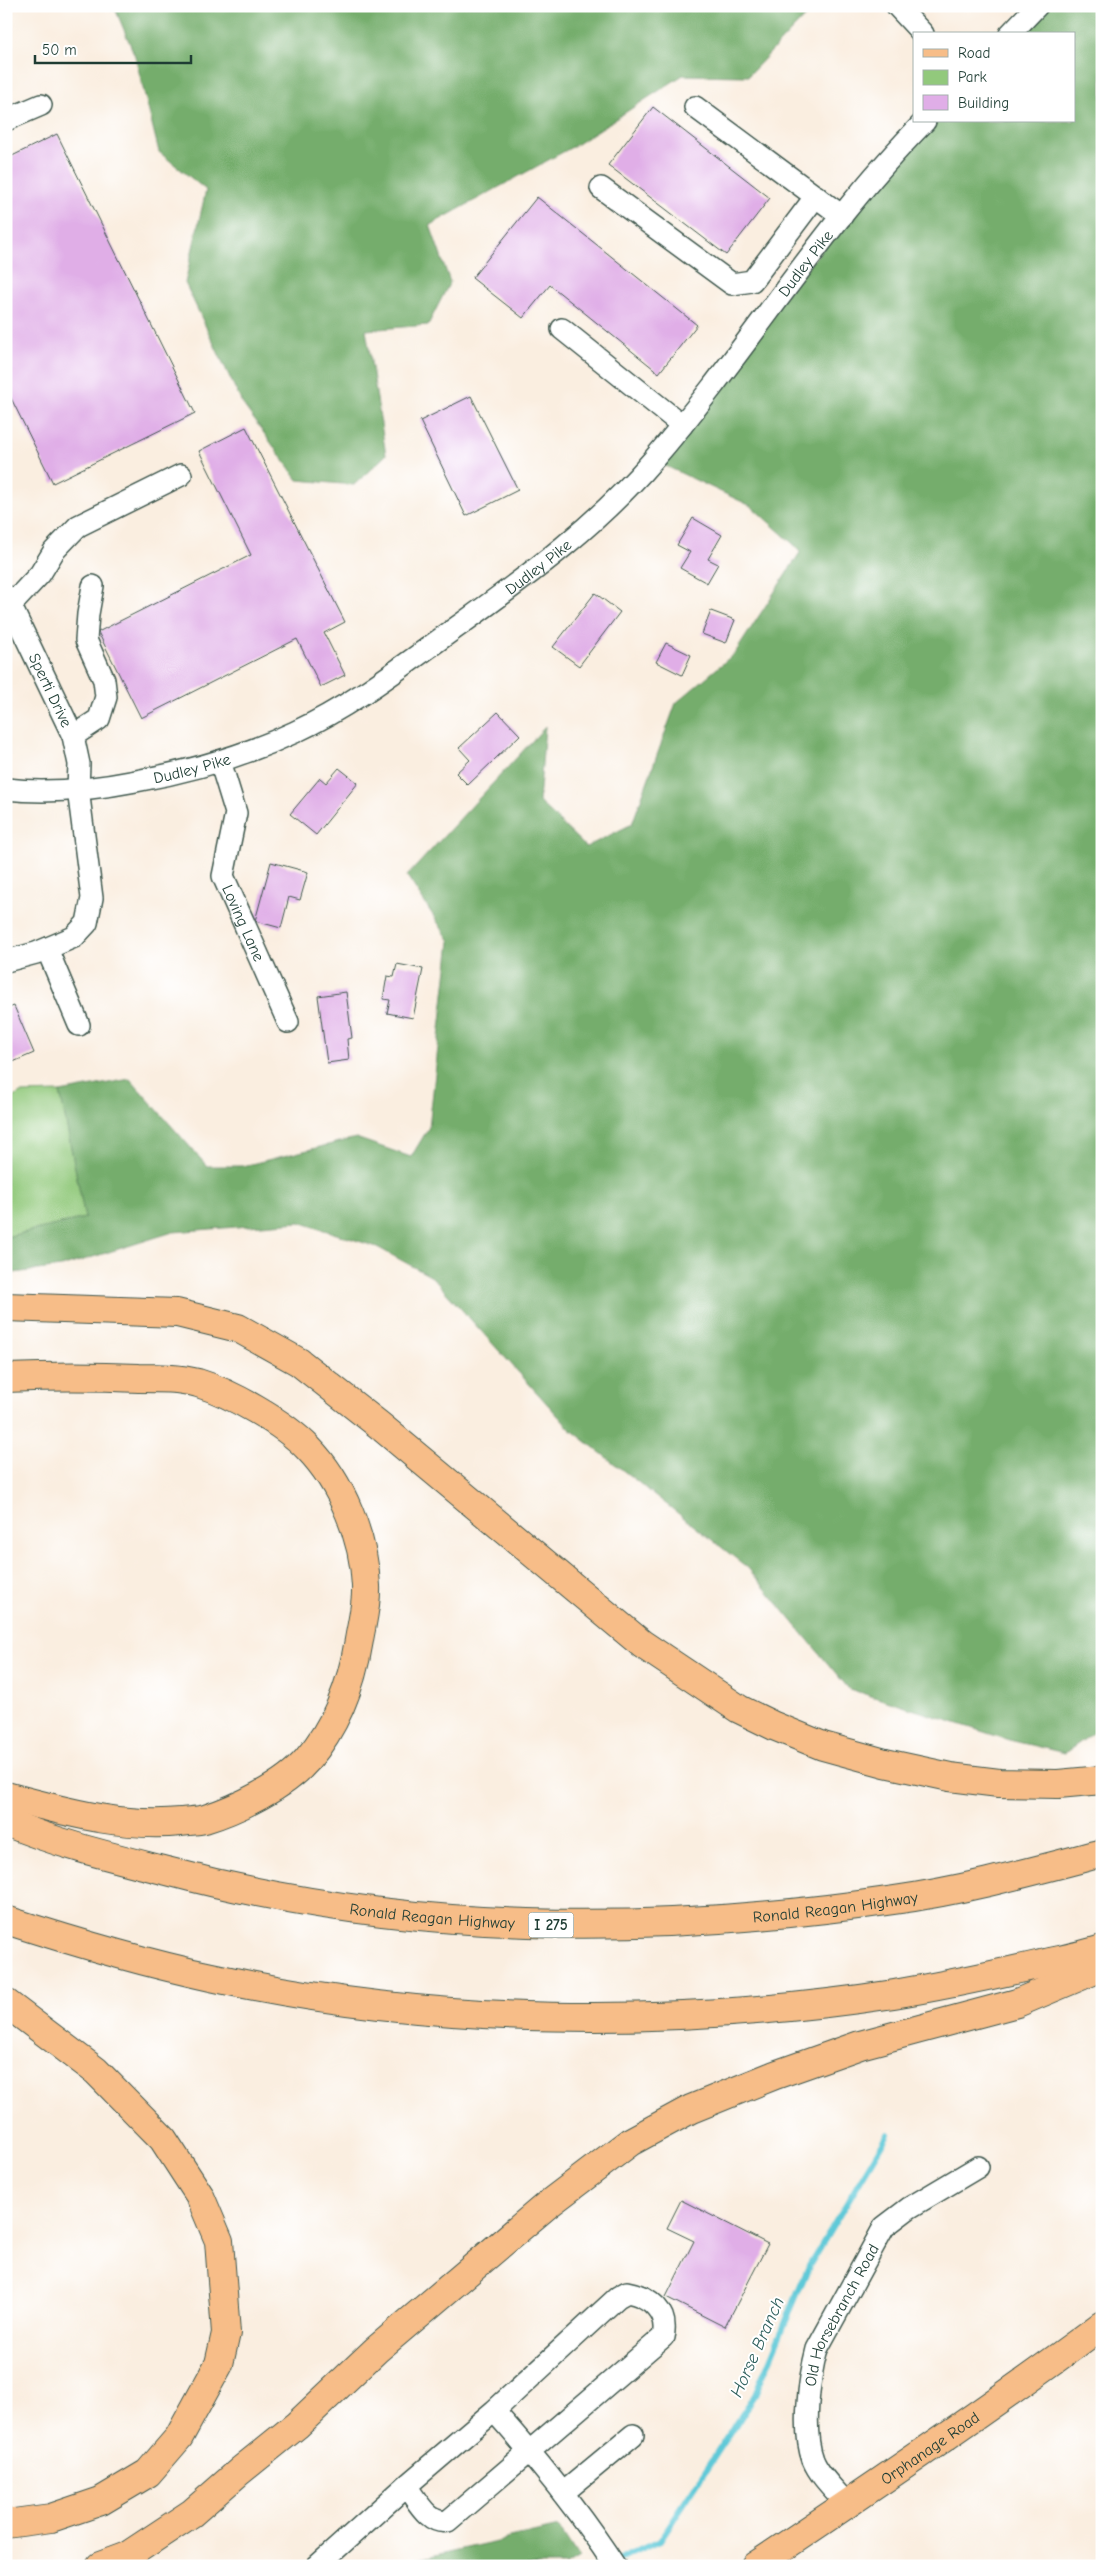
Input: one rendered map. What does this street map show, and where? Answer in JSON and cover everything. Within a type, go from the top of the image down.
[{"type":"main road","points":[[6,1307],[177,1313],[238,1328],[299,1362],[379,1425],[642,1644],[739,1709],[774,1726],[822,1746],[885,1763],[950,1777],[999,1783],[1058,1784],[1102,1780]]},
{"type":"main road","points":[[6,1378],[93,1376],[179,1379],[199,1384],[236,1398],[274,1422],[308,1447],[333,1481],[353,1521],[366,1587],[354,1669],[340,1708],[306,1762],[273,1788],[203,1820],[164,1824],[123,1822],[85,1816],[6,1796]]},
{"type":"main road","name":"Ronald Reagan Highway","points":[[6,1822],[38,1835],[84,1849],[207,1882],[284,1898],[357,1910],[526,1925],[645,1925],[761,1917],[896,1900],[1013,1877],[1102,1852]]},
{"type":"main road","points":[[6,1920],[99,1950],[212,1977],[292,1992],[433,2010],[592,2018],[690,2014],[830,2004],[956,1984],[1102,1949]]},
{"type":"main road","points":[[100,2566],[127,2556],[192,2513],[240,2471],[297,2426],[376,2350],[547,2205],[630,2142],[691,2108],[775,2075],[860,2045],[1017,2003],[1102,1967]]},
{"type":"main road","points":[[6,2003],[96,2071],[163,2139],[200,2196],[218,2241],[226,2333],[219,2364],[179,2437],[148,2473],[101,2501],[51,2518],[6,2524]]},
{"type":"main road","name":"Orphanage Road","points":[[755,2566],[848,2505],[1036,2374],[1102,2325]]},
{"type":"street","points":[[896,6],[920,32]]},
{"type":"street","points":[[1012,32],[1037,6]]},
{"type":"street","points":[[6,120],[41,105]]},
{"type":"street","points":[[695,107],[842,216]]},
{"type":"street","name":"Dudley Pike","points":[[6,788],[78,789],[106,787],[176,774],[220,761],[296,731],[345,704],[508,590],[565,546],[611,506],[682,425],[720,378],[888,158],[924,122]]},
{"type":"street","points":[[601,188],[732,284],[752,281],[816,196]]},
{"type":"street","points":[[562,329],[682,425]]},
{"type":"street","points":[[8,601],[40,574],[54,551],[78,526],[181,475]]},
{"type":"street","points":[[73,736],[99,718],[106,697],[104,680],[86,640],[88,614],[94,586]]},
{"type":"street","name":"Sperti Drive","points":[[6,961],[74,937],[87,923],[92,898],[78,789],[79,764],[73,736],[8,601]]},
{"type":"street","name":"Loving Lane","points":[[220,761],[236,813],[223,876],[288,1022]]},
{"type":"street","points":[[47,948],[79,1025]]},
{"type":"street","name":"Old Horsebranch Road","points":[[848,2505],[821,2473],[813,2459],[808,2434],[811,2372],[817,2349],[884,2227],[909,2208],[978,2167]]},
{"type":"street","points":[[317,2566],[406,2486],[494,2411],[622,2294],[627,2292],[638,2294],[652,2302],[662,2313],[665,2326],[663,2337],[531,2452],[448,2521],[440,2523],[431,2518],[406,2486]]},
{"type":"street","points":[[494,2411],[531,2452],[595,2535],[615,2566]]},
{"type":"street","points":[[563,2493],[633,2435]]},
{"type":"green space","points":[[114,6],[815,6],[748,76],[683,75],[574,146],[430,225],[450,282],[428,325],[366,330],[386,455],[354,485],[298,480],[242,403],[185,283],[206,190],[159,152],[135,56]]},
{"type":"green space","points":[[1037,6],[1102,6],[1102,1727],[1065,1753],[1009,1740],[849,1689],[748,1568],[570,1429],[432,1277],[377,1247],[299,1222],[173,1232],[61,1267],[6,1274],[6,1237],[85,1218],[60,1092],[130,1079],[207,1166],[243,1166],[356,1138],[411,1157],[429,1127],[450,941],[407,876],[545,727],[539,802],[586,847],[632,824],[676,703],[735,653],[801,551],[751,506],[653,460],[924,122],[1076,122],[1076,32],[1012,32]]},
{"type":"green space","points":[[60,1092],[85,1218],[6,1237],[6,1103],[20,1093]]},
{"type":"green space","points":[[559,2527],[579,2558],[566,2566],[396,2566],[400,2563]]},
{"type":"building","points":[[653,107],[770,198],[726,255],[608,165]]},
{"type":"building","points":[[57,134],[195,413],[53,483],[6,388],[6,159]]},
{"type":"building","points":[[537,197],[697,325],[659,373],[550,285],[523,318],[472,278]]},
{"type":"building","points":[[471,396],[518,490],[466,516],[420,421]]},
{"type":"building","points":[[246,427],[345,622],[324,633],[345,675],[321,687],[297,639],[141,718],[98,632],[251,555],[199,451]]},
{"type":"building","points":[[693,518],[722,535],[708,559],[718,564],[707,583],[680,568],[690,552],[677,545]]},
{"type":"building","points":[[595,593],[620,612],[579,666],[553,647]]},
{"type":"building","points":[[711,611],[735,620],[726,643],[702,634]]},
{"type":"building","points":[[666,643],[691,655],[682,675],[656,662]]},
{"type":"building","points":[[498,712],[520,735],[468,785],[456,773],[470,760],[459,748]]},
{"type":"building","points":[[339,768],[358,783],[316,835],[290,814],[320,778],[326,783]]},
{"type":"building","points":[[271,862],[308,872],[300,900],[289,897],[281,928],[255,921]]},
{"type":"building","points":[[397,964],[423,969],[413,1018],[387,1013],[390,1000],[383,999],[387,976],[394,977]]},
{"type":"building","points":[[346,992],[352,1038],[347,1039],[349,1060],[327,1063],[318,996]]},
{"type":"building","points":[[14,1006],[34,1053],[6,1065],[6,1009]]},
{"type":"building","points":[[681,2200],[768,2244],[725,2327],[666,2297],[694,2241],[667,2228]]},
{"type":"waterway","name":"Horse Branch","points":[[615,2561],[660,2540],[755,2395],[809,2266],[888,2134]]}]
